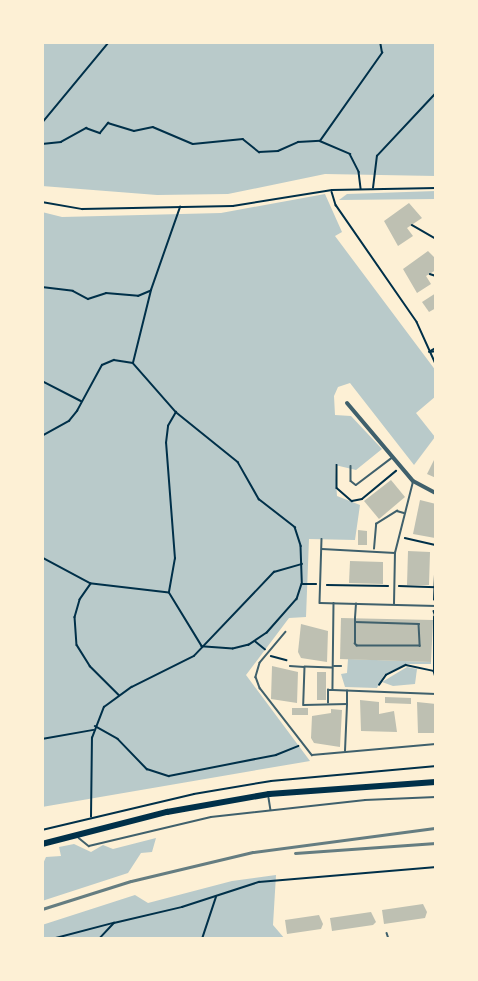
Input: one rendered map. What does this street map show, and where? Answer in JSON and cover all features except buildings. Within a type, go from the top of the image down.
[{"type":"main road","points":[[42,844],[166,812],[269,794],[436,782]]},
{"type":"street","points":[[347,403],[414,481],[436,493]]},
{"type":"lane","points":[[351,466],[351,481],[356,485],[393,456]]},
{"type":"lane","points":[[394,605],[395,554],[414,481]]},
{"type":"lane","points":[[374,550],[376,524],[397,511],[406,513]]},
{"type":"lane","points":[[322,539],[320,603],[435,606]]},
{"type":"lane","points":[[322,549],[374,550],[395,554]]},
{"type":"lane","points":[[333,690],[334,603]]},
{"type":"lane","points":[[355,622],[419,624],[420,646],[357,645],[355,622],[356,604]]},
{"type":"lane","points":[[286,633],[267,654],[256,677],[260,688],[312,755],[436,744]]},
{"type":"lane","points":[[290,666],[341,666]]},
{"type":"lane","points":[[305,667],[304,705],[347,705]]},
{"type":"lane","points":[[328,704],[328,690],[436,694]]},
{"type":"lane","points":[[345,751],[347,691]]},
{"type":"lane","points":[[269,794],[271,810]]},
{"type":"lane","points":[[78,834],[89,846],[166,825],[271,810],[436,797]]},
{"type":"lane","points":[[387,933],[389,939]]},
{"type":"path","points":[[42,123],[109,42]]},
{"type":"path","points":[[320,141],[382,53],[380,42]]},
{"type":"path","points":[[373,189],[377,156],[436,93]]},
{"type":"path","points":[[42,144],[61,142],[86,128],[100,133],[108,123],[134,131],[153,127],[193,144],[243,139],[259,152],[278,151],[298,142],[320,141],[351,154],[359,172],[361,189]]},
{"type":"path","points":[[42,202],[82,209],[233,206],[332,190],[436,188]]},
{"type":"path","points":[[332,190],[336,205],[417,322],[436,364]]},
{"type":"path","points":[[133,363],[151,291],[180,207]]},
{"type":"path","points":[[412,225],[436,239]]},
{"type":"path","points":[[430,274],[436,276]]},
{"type":"path","points":[[42,287],[73,291],[88,299],[106,293],[138,296],[151,291]]},
{"type":"path","points":[[429,352],[436,349]]},
{"type":"path","points":[[42,436],[69,420],[106,361],[133,363],[176,412],[238,462],[259,499],[295,527],[303,564],[302,584],[297,599],[255,641],[233,649],[202,647]]},
{"type":"path","points":[[42,381],[81,401]]},
{"type":"path","points":[[176,412],[168,426],[166,443],[175,559],[169,593],[202,647]]},
{"type":"path","points":[[337,465],[337,488],[352,501],[362,499],[397,470]]},
{"type":"path","points":[[401,537],[436,545]]},
{"type":"path","points":[[436,550],[434,670],[436,678]]},
{"type":"path","points":[[42,558],[91,584],[169,593]]},
{"type":"path","points":[[90,817],[94,730],[104,707],[119,694],[183,665],[274,572],[303,564]]},
{"type":"path","points":[[91,584],[80,600],[75,617],[77,645],[90,666],[119,694]]},
{"type":"path","points":[[302,584],[435,588]]},
{"type":"path","points":[[255,641],[267,654],[286,660],[290,666]]},
{"type":"path","points":[[378,692],[386,675],[406,665],[434,670]]},
{"type":"path","points":[[95,726],[118,739],[147,769],[169,777],[276,755],[302,744]]},
{"type":"path","points":[[42,739],[94,730]]},
{"type":"path","points":[[42,830],[90,817],[271,781],[436,766]]},
{"type":"path","points":[[52,939],[216,897],[268,881],[436,867]]},
{"type":"path","points":[[202,939],[216,897]]},
{"type":"path","points":[[99,939],[114,923]]},
{"type":"shaded area","points":[[42,42],[436,42],[436,176],[325,174],[228,194],[157,195],[42,186]]},
{"type":"shaded area","points":[[436,191],[436,199],[339,200],[347,194]]},
{"type":"shaded area","points":[[325,194],[342,232],[335,236],[436,371],[436,396],[416,413],[435,437],[414,465],[350,383],[338,387],[334,396],[335,415],[351,416],[382,449],[356,470],[335,465],[337,496],[360,505],[355,540],[309,539],[306,617],[289,618],[246,675],[310,761],[42,807],[42,212],[62,217],[221,213]]},
{"type":"shaded area","points":[[348,659],[431,662],[431,664],[406,664],[384,675],[377,688],[345,687],[341,674],[347,673]]},
{"type":"shaded area","points":[[407,667],[417,669],[415,684],[393,686],[382,682]]},
{"type":"shaded area","points":[[156,838],[152,852],[141,853],[128,873],[42,901],[42,866],[46,857],[61,856],[59,847],[74,844],[91,852],[103,845],[113,849]]},
{"type":"shaded area","points":[[276,875],[273,925],[285,939],[42,939],[42,925],[135,895],[148,903],[232,881]]},
{"type":"railway","points":[[42,909],[131,881],[253,852],[436,828]]},
{"type":"railway","points":[[295,853],[436,843]]}]
